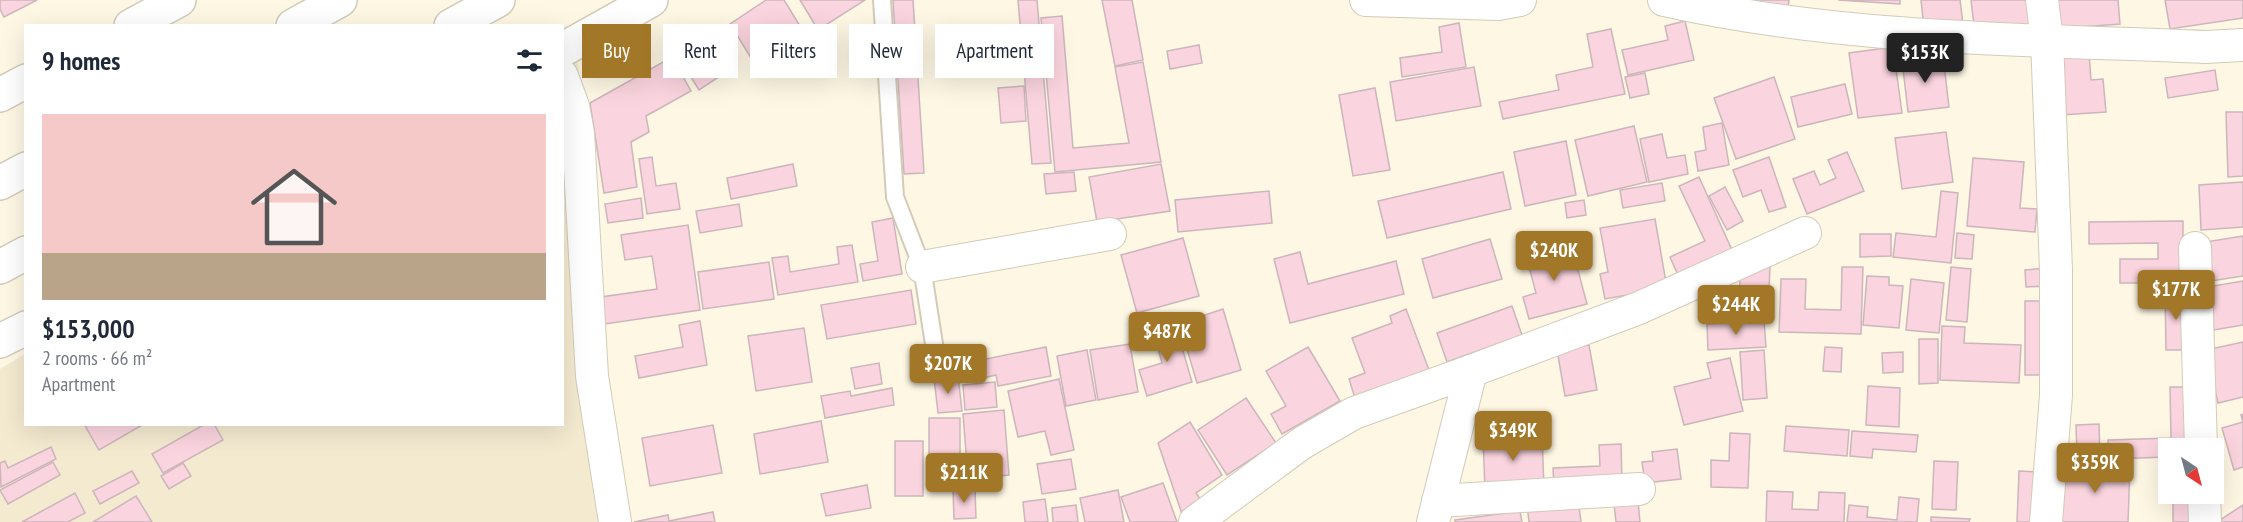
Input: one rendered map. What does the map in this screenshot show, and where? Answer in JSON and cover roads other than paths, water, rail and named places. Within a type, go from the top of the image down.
[{"type":"main road","points":[[135,24],[179,0]]},
{"type":"main road","points":[[297,24],[340,0]]},
{"type":"main road","points":[[455,24],[498,0]]},
{"type":"main road","points":[[564,49],[651,0]]},
{"type":"main road","points":[[0,94],[24,82]]},
{"type":"main road","points":[[0,183],[24,170]]},
{"type":"main road","points":[[0,267],[24,254]]},
{"type":"main road","points":[[0,341],[24,329]]},
{"type":"street","points":[[1366,0],[1498,4],[1520,0]]},
{"type":"street","points":[[1664,0],[1706,9],[1820,13],[1953,36],[2205,47],[2243,45]]},
{"type":"street","points":[[2042,0],[2047,40],[2056,270],[2056,395],[2046,522]]},
{"type":"street","points":[[564,81],[573,106],[578,133],[592,376],[615,522]]},
{"type":"street","points":[[1195,522],[1302,443],[1354,413],[1639,308],[1805,232]]},
{"type":"street","points":[[922,267],[1110,234]]},
{"type":"street","points":[[2195,248],[2201,438]]},
{"type":"street","points":[[1471,371],[1436,511],[1639,489]]},
{"type":"street","points":[[2204,504],[2205,522]]},
{"type":"lane","points":[[882,0],[895,197],[922,267],[938,370]]}]
